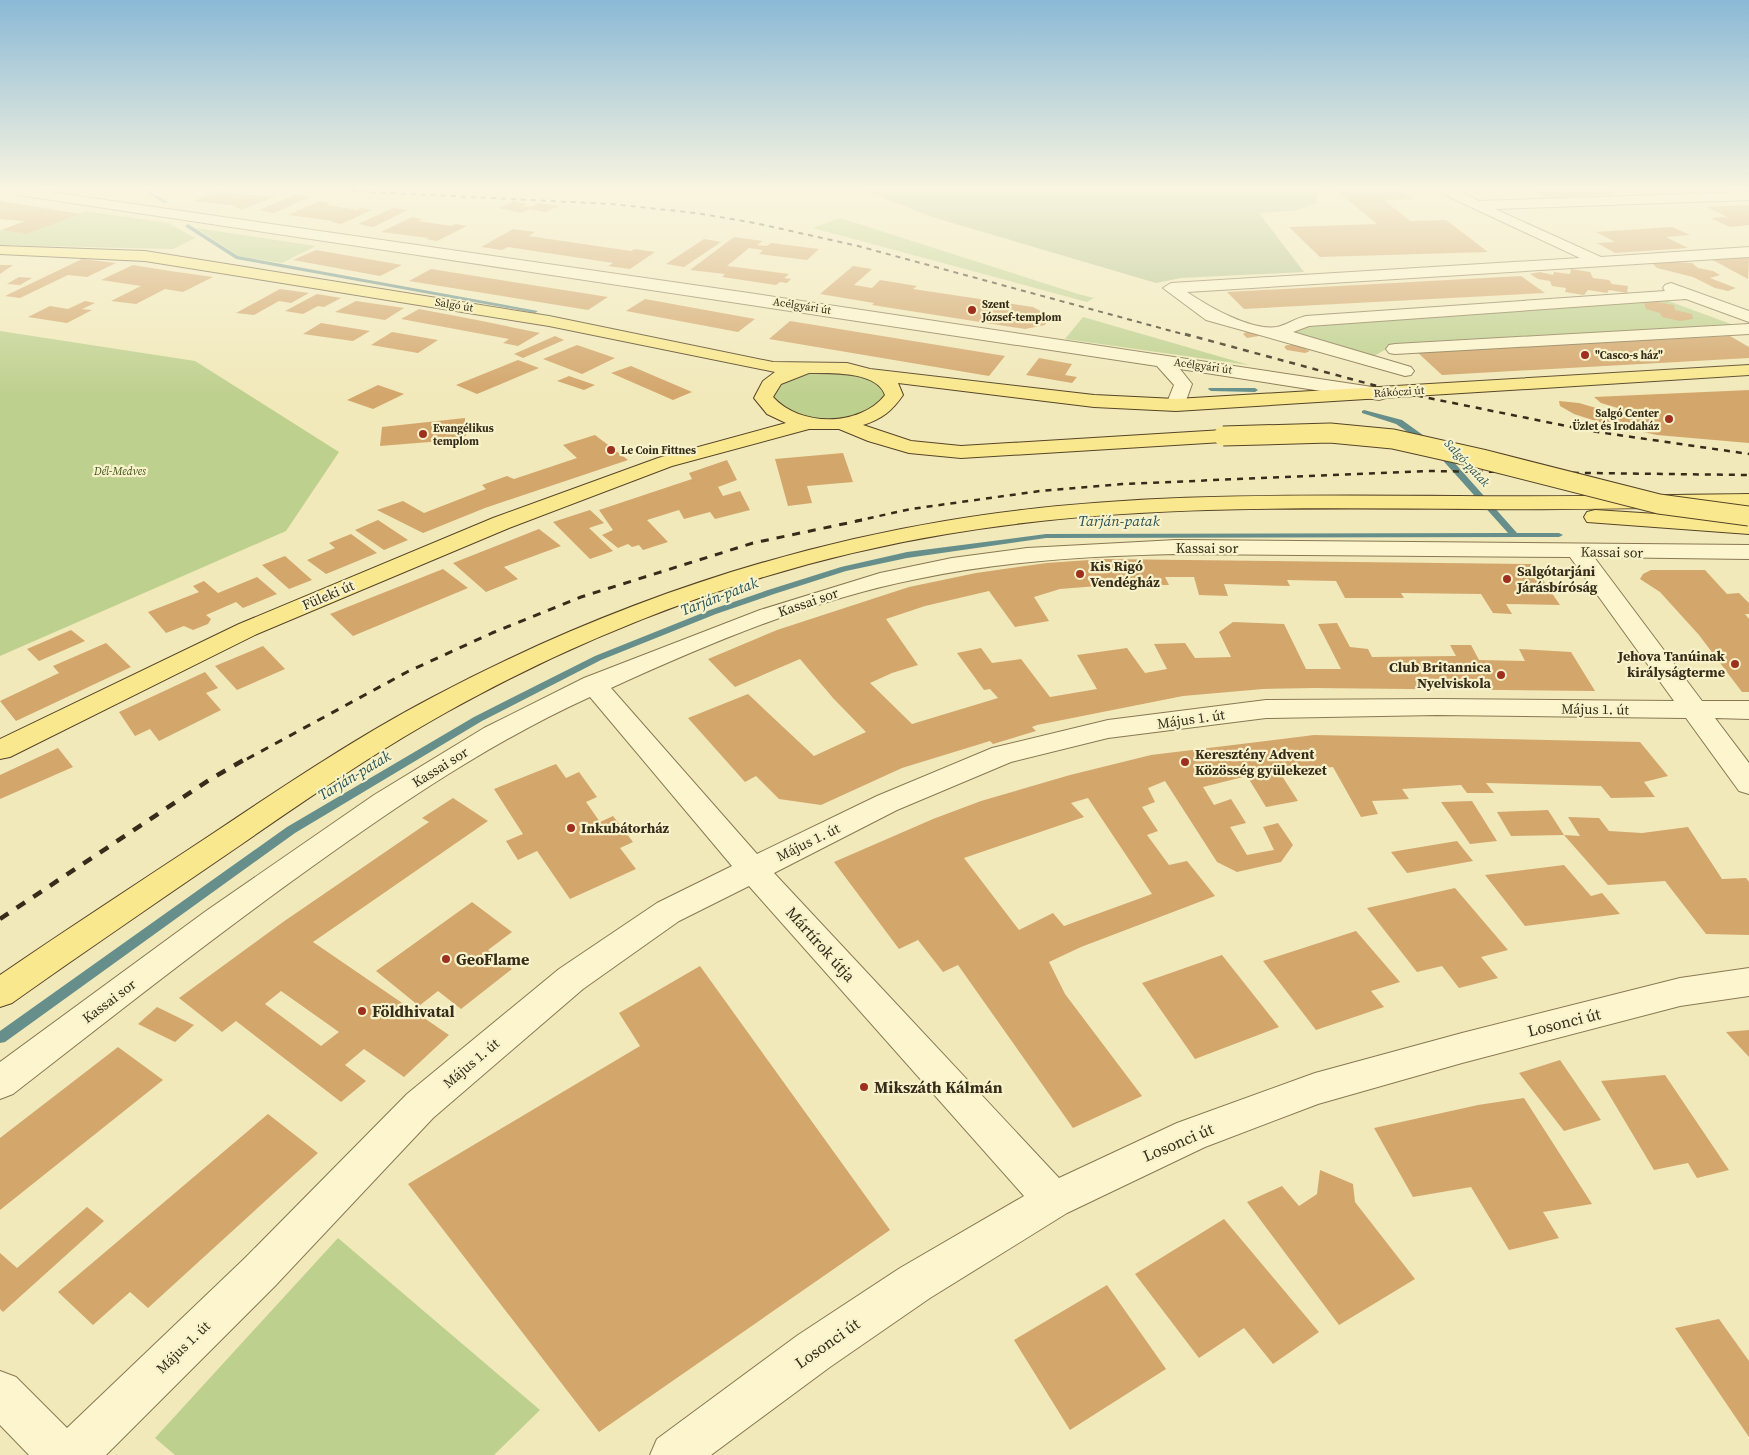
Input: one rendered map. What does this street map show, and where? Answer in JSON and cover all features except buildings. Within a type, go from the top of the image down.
[{"type":"main road","name":"Salgó út","points":[[160,259],[549,321],[669,345]]},
{"type":"main road","points":[[669,345],[773,367],[847,368],[873,374],[978,385],[1049,395]]},
{"type":"main road","points":[[669,345],[721,364],[756,399],[780,415],[809,422],[841,423],[862,420],[886,406],[908,398],[950,393],[1049,395]]},
{"type":"main road","points":[[665,462],[731,431],[765,388],[774,380],[807,368]]},
{"type":"main road","name":"Rákóczi út","points":[[1049,395],[1176,405],[1749,370]]},
{"type":"main road","points":[[873,374],[890,386],[894,395],[886,406],[887,419],[898,428],[927,441],[953,447],[1011,450]]},
{"type":"main road","points":[[665,462],[809,422]]},
{"type":"main road","points":[[841,423],[890,442],[924,450],[961,452],[1223,436],[1306,433],[1392,439],[1482,458],[1638,500],[1749,516]]},
{"type":"main road","name":"Füleki út","points":[[0,750],[152,674],[267,621],[510,520],[665,462]]},
{"type":"main road","points":[[0,993],[347,758],[472,687],[564,645],[660,605],[761,570],[842,548],[927,530],[1017,516],[1134,507],[1452,501],[1515,503],[1749,500]]},
{"type":"main road","points":[[1515,503],[1604,519],[1749,527]]},
{"type":"street","name":"Acélgyári út","points":[[478,259],[1379,394]]},
{"type":"street","points":[[1594,259],[1636,274]]},
{"type":"street","points":[[1405,371],[1274,332],[1218,319],[1176,292],[1647,259]]},
{"type":"street","points":[[1652,281],[1749,317]]},
{"type":"street","points":[[1274,332],[1306,321],[1687,294]]},
{"type":"street","points":[[1394,349],[1749,329]]},
{"type":"street","points":[[1162,360],[1178,375],[1183,384],[1176,405]]},
{"type":"street","name":"Kassai sor","points":[[0,1083],[261,888],[442,764],[526,716],[594,684],[706,639],[831,594],[884,579],[936,569],[1040,553],[1081,549],[1176,547],[1749,552]]},
{"type":"street","points":[[1577,551],[1749,784]]},
{"type":"street","name":"Mártírok útja","points":[[594,684],[752,869],[1053,1200]]},
{"type":"street","name":"Május 1. út","points":[[77,1447],[260,1272],[420,1106],[571,979],[668,912],[887,803],[1002,755],[1108,729],[1266,708],[1437,707],[1749,710]]},
{"type":"street","name":"Losonci út","points":[[674,1455],[814,1352],[915,1283],[1053,1200],[1190,1135],[1315,1089],[1462,1048],[1680,992],[1749,982]]},
{"type":"street","points":[[0,1393],[77,1447]]},
{"type":"green space","points":[[257,259],[290,259],[282,263]]},
{"type":"green space","points":[[927,259],[968,259],[1094,298],[1087,302]]},
{"type":"green space","points":[[1074,259],[1294,259],[1304,272],[1181,278],[1156,283]]},
{"type":"green space","points":[[1663,299],[1739,327],[1390,347],[1372,357],[1294,333],[1303,325]]},
{"type":"green space","points":[[1083,317],[1249,365],[1065,339]]},
{"type":"green space","name":"Dél-Medves","points":[[0,331],[195,361],[339,452],[286,531],[0,656]]},
{"type":"green space","points":[[807,368],[881,378],[890,404],[841,423],[780,415],[765,388]]},
{"type":"green space","points":[[338,1238],[540,1410],[494,1455],[175,1455],[155,1438]]},
{"type":"waterway","name":"Salgó-patak","points":[[247,259],[535,311]]},
{"type":"waterway","name":"Salgó-patak","points":[[1211,389],[1255,390]]},
{"type":"waterway","name":"Salgó-patak","points":[[1364,412],[1399,422],[1430,443]]},
{"type":"waterway","name":"Salgó-patak","points":[[1441,453],[1514,534]]},
{"type":"waterway","name":"Tarján-patak","points":[[0,1038],[291,830],[478,719],[598,658],[713,612],[771,592],[844,569],[907,555],[1046,536],[1559,535]]},
{"type":"railway","points":[[906,259],[1190,336]]},
{"type":"railway","points":[[1185,334],[1399,392],[1591,431],[1749,454]]},
{"type":"railway","points":[[856,521],[911,509],[1040,491],[1122,484],[1427,471],[1749,475]]},
{"type":"railway","points":[[247,759],[407,672],[492,633],[581,597],[753,543],[862,520]]},
{"type":"railway","points":[[0,919],[209,780],[249,757]]},
{"type":"place","name":"Szent József-templom","points":[[972,310]]},
{"type":"place","name":"\"Casco-s ház\"","points":[[1585,355]]},
{"type":"place","name":"Salgó Center Üzlet és Irodaház","points":[[1669,419]]},
{"type":"place","name":"Evangélikus templom","points":[[423,434]]},
{"type":"place","name":"Le Coin Fittnes","points":[[611,450]]},
{"type":"place","name":"Kis Rigó Vendégház","points":[[1080,574]]},
{"type":"place","name":"Salgótarjáni Járásbíróság","points":[[1507,579]]},
{"type":"place","name":"Jehova Tanúinak királyságterme","points":[[1735,664]]},
{"type":"place","name":"Club Britannica Nyelviskola","points":[[1501,675]]},
{"type":"place","name":"Keresztény Advent Közösség gyülekezet","points":[[1185,762]]},
{"type":"place","name":"Inkubátorház","points":[[571,828]]},
{"type":"place","name":"GeoFlame","points":[[446,959]]},
{"type":"place","name":"Földhivatal","points":[[362,1011]]},
{"type":"place","name":"Mikszáth Kálmán","points":[[864,1087]]}]
